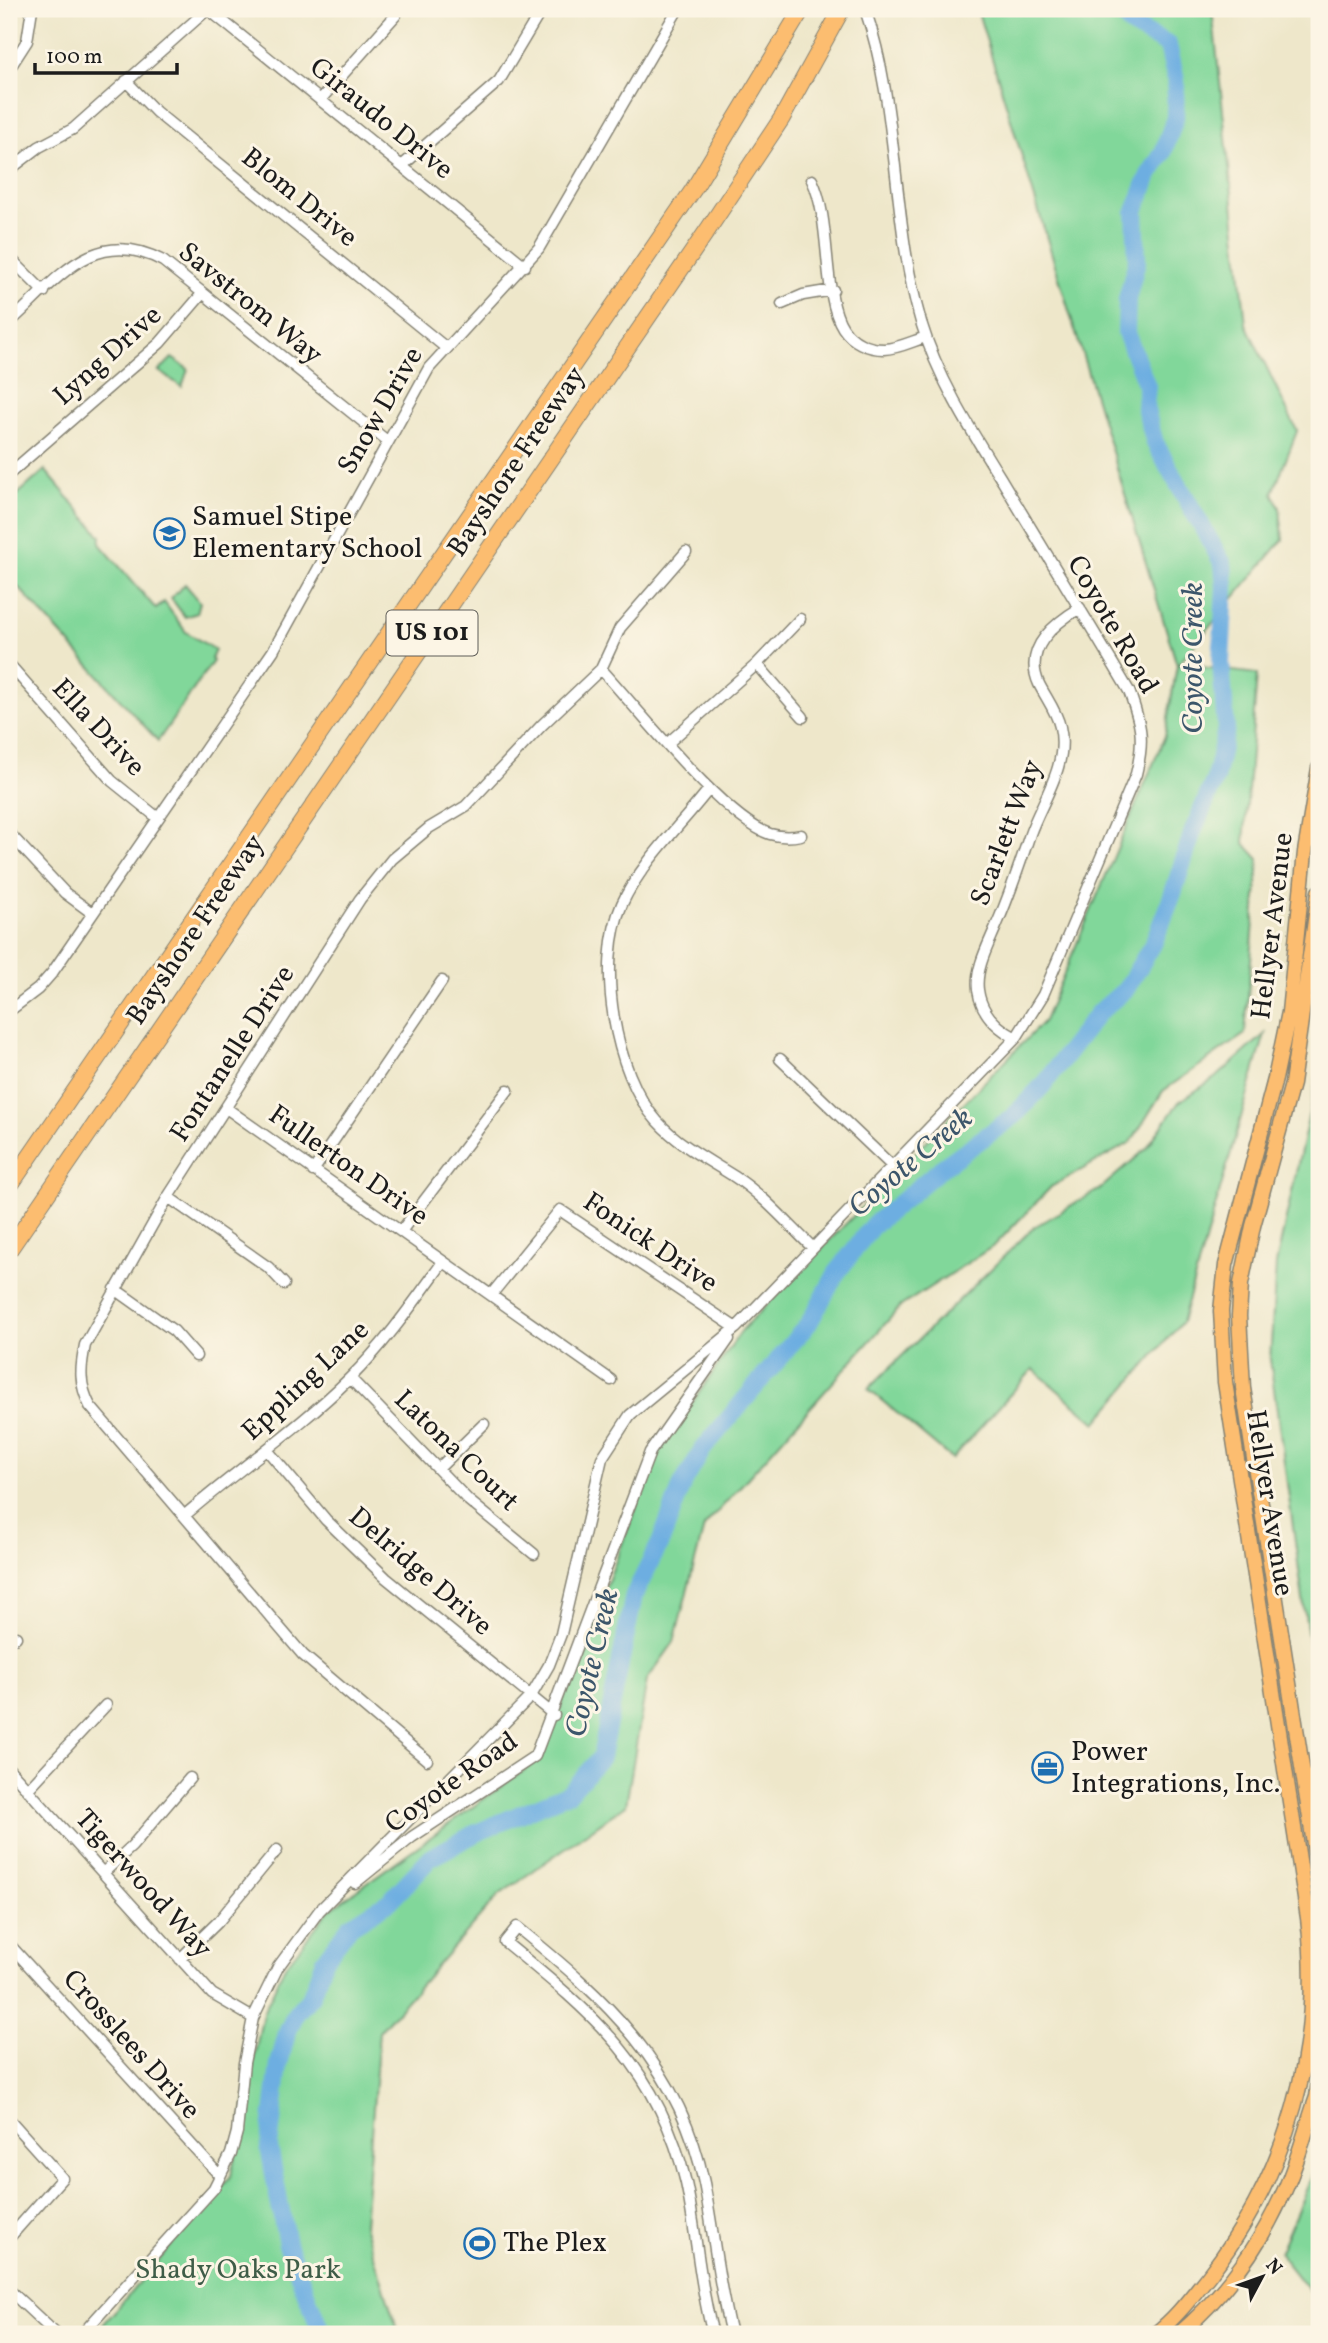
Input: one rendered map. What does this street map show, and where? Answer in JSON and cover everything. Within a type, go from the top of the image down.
[{"type":"highway","name":"Bayshore Freeway","points":[[9,1187],[693,190],[802,9]]},
{"type":"highway","name":"Bayshore Freeway","points":[[9,1250],[709,228],[782,118],[842,9]]},
{"type":"main road","name":"Hellyer Avenue","points":[[1155,2334],[1180,2312],[1238,2238],[1254,2210],[1280,2154],[1299,2094],[1316,2007],[1309,1930],[1222,1346],[1226,1265],[1275,1079],[1289,1012],[1305,852],[1319,768]]},
{"type":"main road","name":"Hellyer Avenue","points":[[1319,892],[1292,1084],[1253,1226],[1241,1284],[1239,1315],[1243,1388],[1319,1876]]},
{"type":"main road","points":[[1236,1222],[1253,1226]]},
{"type":"main road","points":[[1262,1622],[1280,1619]]},
{"type":"main road","points":[[1179,2334],[1201,2315],[1241,2268],[1282,2198],[1317,2097],[1319,2080]]},
{"type":"street","points":[[9,69],[27,41],[32,9]]},
{"type":"street","points":[[9,170],[39,147],[72,129],[208,9]]},
{"type":"street","name":"Giraudo Drive","points":[[208,9],[525,266]]},
{"type":"street","points":[[320,100],[396,15],[391,9]]},
{"type":"street","points":[[403,165],[499,81],[542,9]]},
{"type":"street","name":"Snow Drive","points":[[10,1007],[38,989],[52,973],[273,651],[429,368],[445,347],[525,266],[550,230],[678,9]]},
{"type":"street","name":"Coyote Road","points":[[82,2334],[214,2188],[237,2132],[244,2063],[253,2018],[278,1967],[319,1911],[531,1696],[549,1665],[561,1634],[602,1458],[630,1415],[737,1328],[1016,1038],[1043,995],[1136,774],[1142,751],[1142,727],[1129,691],[979,442],[950,390],[926,337],[909,269],[892,118],[865,9]]},
{"type":"street","name":"Blom Drive","points":[[126,81],[156,112],[445,347]]},
{"type":"street","points":[[812,180],[820,197],[838,319],[855,341],[869,347],[887,349],[926,337]]},
{"type":"street","name":"Savstrom Way","points":[[9,323],[95,251],[118,247],[143,251],[163,261],[387,441]]},
{"type":"street","points":[[9,257],[44,292]]},
{"type":"street","points":[[782,303],[803,295],[833,290]]},
{"type":"street","name":"Lyng Drive","points":[[9,474],[160,344],[202,294]]},
{"type":"street","points":[[686,552],[620,628],[601,669],[709,789],[739,815],[769,834],[788,837],[802,835]]},
{"type":"street","name":"Scarlett Way","points":[[1016,1038],[997,1027],[985,1011],[977,990],[981,965],[1062,752],[1059,724],[1037,680],[1037,650],[1048,630],[1080,608]]},
{"type":"street","points":[[668,743],[757,664],[800,619]]},
{"type":"street","name":"Ella Drive","points":[[9,664],[112,781],[158,818]]},
{"type":"street","points":[[757,664],[803,717]]},
{"type":"street","name":"Fontanelle Drive","points":[[427,1760],[303,1655],[90,1406],[81,1387],[85,1345],[168,1197],[360,899],[393,859],[429,828],[466,806],[542,725],[601,669]]},
{"type":"street","points":[[709,789],[634,884],[614,928],[610,956],[612,986],[623,1061],[637,1093],[657,1121],[689,1150],[743,1182],[813,1248]]},
{"type":"street","points":[[9,833],[65,893],[92,913]]},
{"type":"street","points":[[313,1171],[442,981]]},
{"type":"street","points":[[779,1059],[892,1166]]},
{"type":"street","points":[[402,1230],[508,1090]]},
{"type":"street","name":"Fullerton Drive","points":[[226,1108],[611,1380]]},
{"type":"street","points":[[168,1197],[268,1266],[284,1284]]},
{"type":"street","name":"Fonick Drive","points":[[491,1295],[561,1210],[737,1328]]},
{"type":"street","name":"Eppling Lane","points":[[184,1516],[268,1451],[350,1378],[402,1319],[443,1262]]},
{"type":"street","points":[[115,1289],[174,1331],[196,1356]]},
{"type":"street","name":"Coyote Road","points":[[319,1911],[412,1837],[535,1756],[554,1715],[650,1452],[737,1328]]},
{"type":"street","name":"Latona Court","points":[[350,1378],[468,1500],[534,1554]]},
{"type":"street","points":[[438,1469],[484,1424]]},
{"type":"street","name":"Delridge Drive","points":[[268,1451],[326,1520],[386,1578],[554,1715]]},
{"type":"street","points":[[27,1790],[106,1705]]},
{"type":"street","name":"Tigerwood Way","points":[[9,1769],[212,1994],[253,2018]]},
{"type":"street","points":[[103,1873],[132,1846],[191,1778]]},
{"type":"street","points":[[180,1959],[218,1922],[277,1850]]},
{"type":"street","points":[[713,2334],[705,2307],[686,2183],[663,2114],[646,2082],[606,2028],[505,1942],[517,1927],[597,1993],[646,2051],[679,2106],[704,2180],[723,2302],[731,2334]]},
{"type":"street","name":"Crosslees Drive","points":[[9,1944],[220,2176]]},
{"type":"street","points":[[9,2119],[62,2178],[9,2238]]},
{"type":"street","points":[[9,2290],[56,2334]]},
{"type":"green space","name":"Shady Oaks Park","points":[[977,9],[1212,9],[1246,324],[1297,431],[1273,493],[1280,508],[1283,540],[1178,664],[1257,674],[1244,843],[1259,859],[1245,1034],[1163,1091],[1131,1142],[1051,1187],[995,1245],[901,1306],[704,1527],[674,1642],[647,1680],[626,1805],[499,1895],[379,2032],[364,2225],[399,2334],[95,2334],[231,2176],[263,2013],[284,1968],[329,1910],[541,1758],[655,1457],[742,1330],[1044,1021],[1165,736],[1177,665]]},
{"type":"green space","points":[[172,358],[188,369],[182,387],[159,371]]},
{"type":"green space","points":[[45,470],[101,536],[100,544],[156,609],[164,602],[186,632],[215,650],[211,659],[213,661],[158,741],[9,577],[9,502]]},
{"type":"green space","points":[[185,584],[200,602],[197,613],[185,617],[171,598]]},
{"type":"green space","points":[[1265,1034],[1182,1322],[1096,1423],[1033,1369],[952,1459],[868,1389],[1034,1227],[1100,1189],[1146,1149],[1179,1102],[1219,1075]]},
{"type":"green space","points":[[1319,1068],[1319,1716],[1270,1360],[1276,1264]]},
{"type":"green space","points":[[1319,2160],[1319,2304],[1279,2253]]},
{"type":"waterway","name":"Coyote Creek","points":[[322,2334],[287,2244],[269,2147],[279,2064],[287,2033],[296,2013],[311,1996],[324,1960],[350,1926],[390,1901],[430,1858],[474,1834],[569,1793],[601,1757],[634,1595],[661,1541],[682,1485],[703,1449],[809,1323],[836,1274],[872,1226],[944,1166],[1014,1116],[1043,1085],[1097,1014],[1126,989],[1153,944],[1193,831],[1215,779],[1226,729],[1221,662],[1225,586],[1223,564],[1155,443],[1145,407],[1147,386],[1126,333],[1127,299],[1137,261],[1135,211],[1149,175],[1163,153],[1175,118],[1176,81],[1168,45],[1131,25],[1119,9]]},
{"type":"place","name":"Samuel Stipe Elementary School","points":[[169,533]]},
{"type":"place","name":"Power Integrations, Inc.","points":[[1048,1768]]},
{"type":"place","name":"The Plex","points":[[480,2243]]}]
